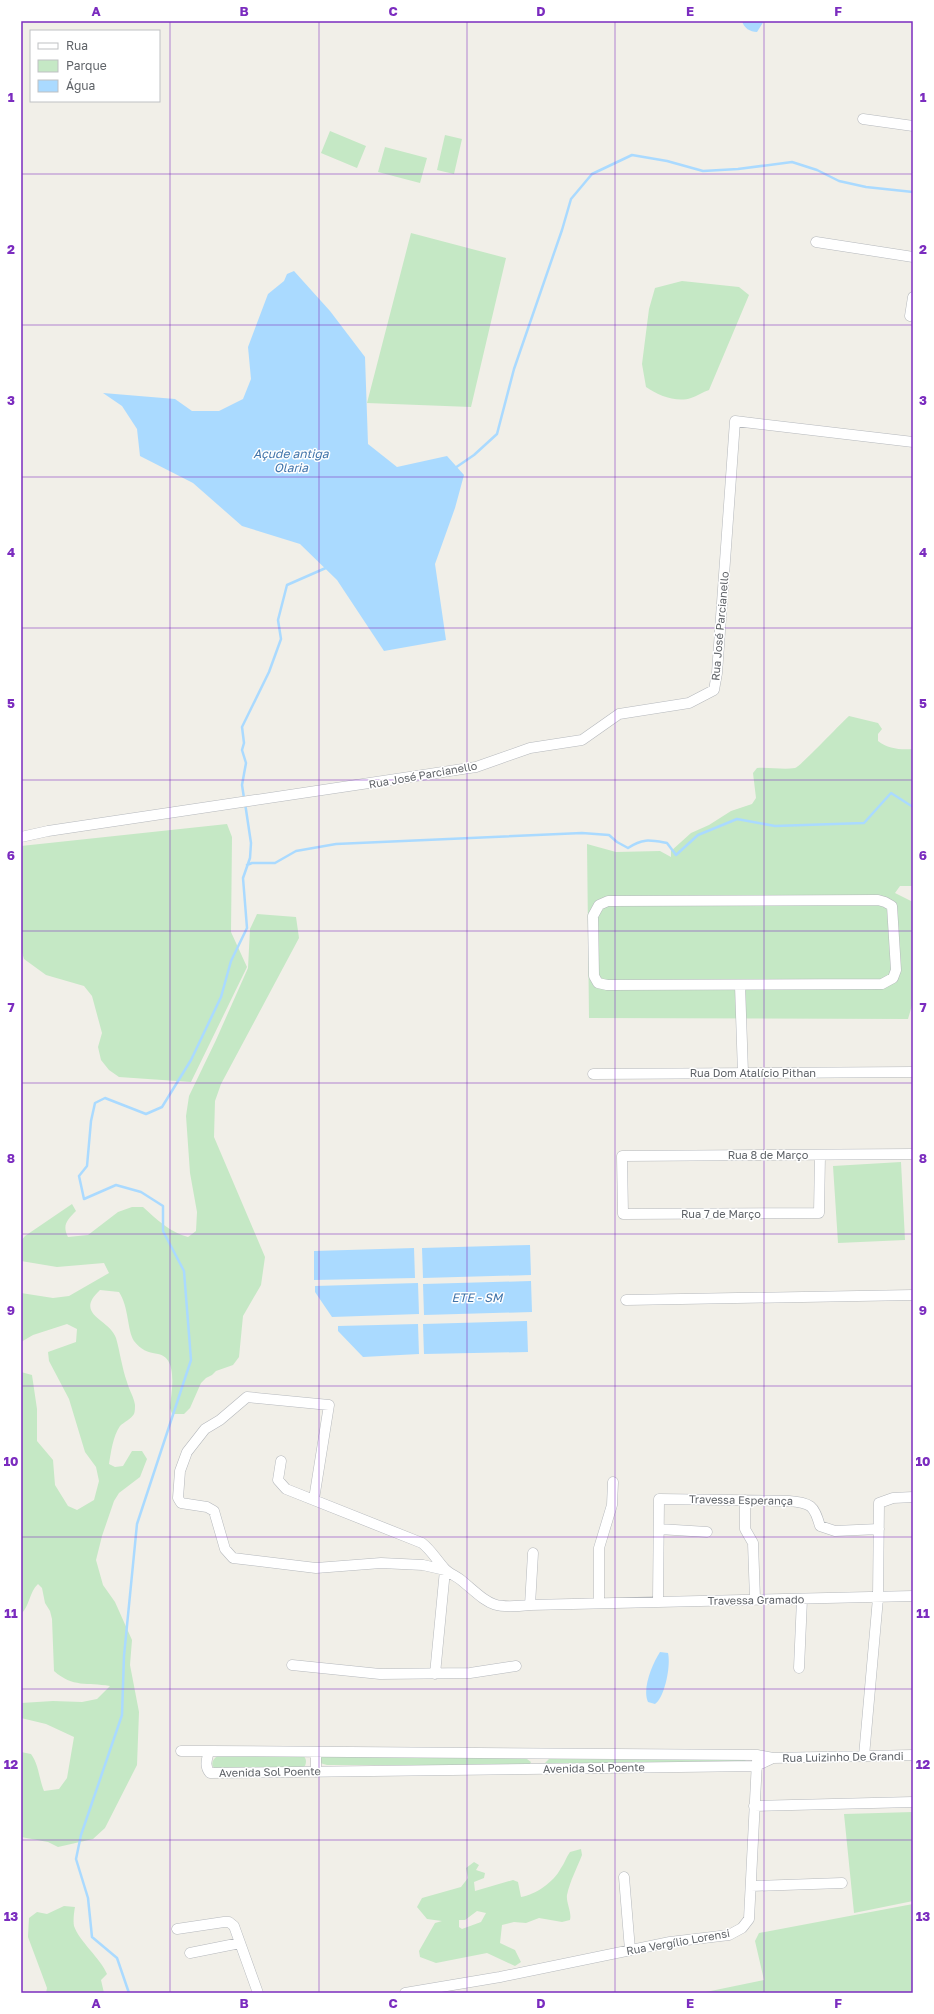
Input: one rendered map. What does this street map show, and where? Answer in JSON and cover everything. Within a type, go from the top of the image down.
[{"type":"street","points":[[863,119],[913,126]]},
{"type":"street","points":[[816,242],[913,257]]},
{"type":"street","points":[[910,316],[913,297]]},
{"type":"street","name":"Rua José Parcianello","points":[[21,837],[48,831],[476,767],[530,748],[582,740],[619,714],[689,703],[705,696],[714,690],[717,673],[735,421],[913,442]]},
{"type":"street","points":[[878,900],[892,906],[896,970],[894,978],[882,984],[740,985],[607,985],[598,983],[594,976],[593,916],[599,905],[608,901],[878,900]]},
{"type":"street","points":[[740,985],[743,1073]]},
{"type":"street","name":"Rua Dom Atalício Pithan","points":[[593,1074],[913,1072]]},
{"type":"street","name":"Rua 7 de Março","points":[[622,1156],[623,1214],[819,1213],[820,1154]]},
{"type":"street","name":"Rua 8 de Março","points":[[622,1156],[913,1154]]},
{"type":"street","points":[[626,1300],[913,1295]]},
{"type":"street","points":[[314,1499],[329,1405],[247,1397],[220,1420],[205,1429],[187,1452],[180,1471],[178,1498],[181,1503],[207,1507],[214,1511],[225,1549],[233,1558],[316,1568],[381,1563],[422,1565],[445,1570]]},
{"type":"street","points":[[281,1461],[278,1480],[281,1485],[422,1543],[436,1557],[445,1570],[435,1674]]},
{"type":"street","points":[[599,1603],[599,1548],[612,1505],[613,1482]]},
{"type":"street","points":[[864,1756],[878,1598],[879,1503],[893,1498],[913,1497]]},
{"type":"street","name":"Travessa Esperança","points":[[659,1529],[660,1499],[789,1500],[806,1503],[815,1510],[820,1526],[835,1530],[879,1529]]},
{"type":"street","points":[[745,1500],[745,1529],[753,1544],[755,1600]]},
{"type":"street","points":[[658,1602],[659,1529],[707,1532]]},
{"type":"street","points":[[530,1604],[533,1553]]},
{"type":"street","name":"Travessa Gramado","points":[[445,1570],[460,1580],[486,1602],[505,1607],[530,1604],[878,1598],[913,1596]]},
{"type":"street","points":[[799,1668],[802,1599]]},
{"type":"street","points":[[292,1665],[380,1674],[470,1673],[516,1666]]},
{"type":"street","points":[[181,1751],[209,1751]]},
{"type":"street","name":"Avenida Sol Poente","points":[[756,1766],[210,1773],[207,1769],[206,1760],[209,1751],[757,1755]]},
{"type":"street","points":[[316,1752],[316,1772]]},
{"type":"street","points":[[539,1769],[540,1753]]},
{"type":"street","points":[[757,1755],[754,1806],[913,1802]]},
{"type":"street","name":"Rua Luizinho De Grandi","points":[[757,1755],[773,1758],[913,1755]]},
{"type":"street","name":"Rua Luizinho De Grandi","points":[[756,1766],[773,1758]]},
{"type":"street","name":"Rua Vergílio Lorensi","points":[[405,1993],[444,1990],[670,1942],[729,1934],[742,1928],[749,1919],[754,1806]]},
{"type":"street","points":[[624,1877],[630,1950]]},
{"type":"street","points":[[751,1886],[842,1883]]},
{"type":"street","points":[[177,1929],[229,1922],[234,1926],[258,1993]]},
{"type":"street","points":[[190,1953],[240,1943]]},
{"type":"green space","points":[[330,131],[366,146],[357,168],[321,153]]},
{"type":"green space","points":[[445,135],[462,139],[454,174],[437,170]]},
{"type":"green space","points":[[385,147],[427,158],[420,183],[378,172]]},
{"type":"green space","points":[[411,233],[506,258],[471,407],[367,403]]},
{"type":"green space","points":[[682,281],[739,287],[749,295],[709,390],[691,398],[680,400],[661,395],[646,387],[642,364],[649,309],[655,288]]},
{"type":"green space","points":[[849,716],[878,723],[882,729],[878,734],[878,741],[882,744],[895,748],[913,749],[913,886],[900,886],[895,893],[913,902],[913,1002],[908,1019],[589,1018],[587,844],[616,852],[660,851],[671,857],[671,851],[691,833],[709,825],[731,811],[752,804],[756,798],[753,773],[757,768],[795,768],[804,761]]},
{"type":"green space","points":[[227,824],[232,837],[231,932],[247,967],[191,1082],[119,1077],[109,1070],[101,1060],[98,1047],[102,1033],[92,996],[84,986],[46,975],[24,959],[21,949],[21,846]]},
{"type":"green space","points":[[257,914],[296,917],[299,938],[221,1084],[215,1101],[214,1137],[265,1257],[261,1285],[243,1316],[239,1357],[233,1365],[216,1371],[201,1383],[190,1408],[184,1414],[172,1414],[170,1408],[172,1377],[169,1362],[165,1357],[142,1349],[134,1341],[130,1331],[125,1304],[119,1292],[100,1290],[93,1298],[90,1305],[92,1311],[107,1326],[116,1338],[125,1377],[135,1405],[134,1414],[120,1426],[116,1434],[109,1464],[115,1467],[123,1466],[132,1451],[142,1451],[147,1459],[140,1477],[119,1493],[114,1501],[102,1536],[96,1560],[103,1585],[115,1602],[132,1640],[130,1665],[139,1712],[137,1765],[105,1828],[93,1839],[58,1847],[48,1842],[21,1837],[21,1752],[31,1754],[34,1758],[44,1791],[59,1789],[67,1778],[74,1737],[46,1724],[21,1718],[21,1703],[53,1701],[82,1702],[97,1699],[110,1686],[74,1682],[54,1671],[52,1619],[50,1611],[45,1603],[42,1588],[38,1584],[21,1614],[21,1372],[32,1375],[37,1409],[37,1441],[53,1460],[55,1485],[68,1506],[77,1510],[94,1500],[99,1481],[96,1467],[85,1452],[69,1399],[49,1361],[48,1352],[76,1342],[77,1329],[67,1324],[33,1335],[21,1342],[21,1293],[53,1298],[69,1296],[109,1273],[104,1263],[57,1267],[21,1261],[21,1241],[25,1236],[72,1204],[76,1211],[66,1223],[65,1229],[68,1237],[88,1235],[118,1212],[132,1207],[143,1207],[164,1225],[182,1235],[188,1237],[196,1231],[197,1212],[190,1173],[186,1116],[189,1096],[248,968],[250,929]]},
{"type":"green space","points":[[901,1162],[905,1240],[838,1243],[833,1166]]},
{"type":"green space","points":[[220,1754],[302,1754],[306,1763],[305,1766],[301,1768],[215,1769],[212,1763]]},
{"type":"green space","points":[[321,1755],[523,1756],[531,1762],[530,1764],[525,1765],[327,1765],[320,1763]]},
{"type":"green space","points":[[549,1759],[745,1760],[747,1762],[546,1767],[545,1763]]},
{"type":"green space","points":[[913,1812],[913,1901],[854,1913],[844,1814]]},
{"type":"green space","points":[[581,1849],[582,1855],[567,1895],[570,1920],[562,1922],[539,1918],[526,1923],[514,1922],[502,1925],[500,1943],[515,1950],[521,1962],[515,1966],[487,1953],[436,1963],[420,1957],[419,1951],[435,1923],[442,1921],[427,1919],[417,1907],[422,1898],[461,1887],[468,1878],[466,1868],[474,1862],[479,1865],[476,1870],[485,1873],[484,1878],[474,1882],[475,1891],[513,1880],[518,1882],[521,1897],[526,1896],[538,1891],[554,1878],[570,1852]],"holes":[[[477,1911],[486,1913],[481,1922],[462,1929],[459,1927],[459,1920],[465,1920]]]},
{"type":"green space","points":[[913,1904],[913,1993],[701,1993],[764,1980],[755,1941],[759,1933]]},
{"type":"green space","points":[[64,1906],[75,1907],[74,1926],[107,1974],[101,1980],[104,1993],[46,1993],[47,1988],[28,1937],[29,1918],[37,1912],[47,1914]]},
{"type":"water","points":[[742,21],[764,21],[757,32],[748,29],[744,26]]},
{"type":"water","name":"Açude antiga Olaria","points":[[294,271],[330,311],[365,357],[368,444],[397,467],[447,456],[464,475],[455,508],[435,564],[446,640],[384,651],[337,580],[300,544],[242,526],[193,483],[140,456],[137,429],[122,406],[103,393],[175,399],[192,411],[219,411],[243,399],[251,379],[248,347],[268,294],[284,281],[287,274]]},
{"type":"water","name":"ETE - SM","points":[[530,1245],[531,1275],[423,1278],[422,1248]]},
{"type":"water","points":[[414,1248],[415,1278],[314,1280],[314,1251]]},
{"type":"water","name":"ETE - SM","points":[[531,1281],[532,1312],[424,1315],[423,1284]]},
{"type":"water","points":[[418,1283],[419,1314],[332,1317],[315,1292],[315,1286]]},
{"type":"water","name":"ETE - SM","points":[[527,1321],[528,1352],[424,1354],[423,1324]]},
{"type":"water","points":[[418,1324],[419,1354],[363,1357],[338,1331],[338,1326]]},
{"type":"water","points":[[660,1652],[668,1653],[669,1665],[662,1695],[655,1704],[648,1702],[646,1690],[651,1670]]},
{"type":"waterway","points":[[455,468],[474,455],[497,434],[514,369],[562,230],[571,199],[592,174],[632,155],[667,161],[703,171],[738,169],[792,162],[817,170],[839,181],[866,187],[913,192]]},
{"type":"waterway","points":[[244,798],[242,785],[246,763],[242,750],[244,743],[242,727],[269,672],[281,639],[278,620],[287,585],[328,567]]},
{"type":"waterway","points":[[247,865],[252,863],[275,863],[296,851],[336,844],[582,833],[609,835],[617,842],[628,848],[642,841],[667,843],[676,855],[698,835],[737,819],[775,826],[864,823],[891,793],[913,807]]},
{"type":"waterway","points":[[129,1993],[117,1958],[92,1937],[88,1898],[76,1859],[81,1835],[122,1715],[124,1656],[137,1524],[191,1360],[184,1271],[163,1231],[163,1206],[141,1192],[116,1185],[84,1199],[79,1176],[87,1166],[91,1121],[95,1103],[105,1098],[146,1114],[162,1107],[191,1060],[221,997],[231,961],[247,928],[243,878],[250,858],[251,843],[245,803]]}]
